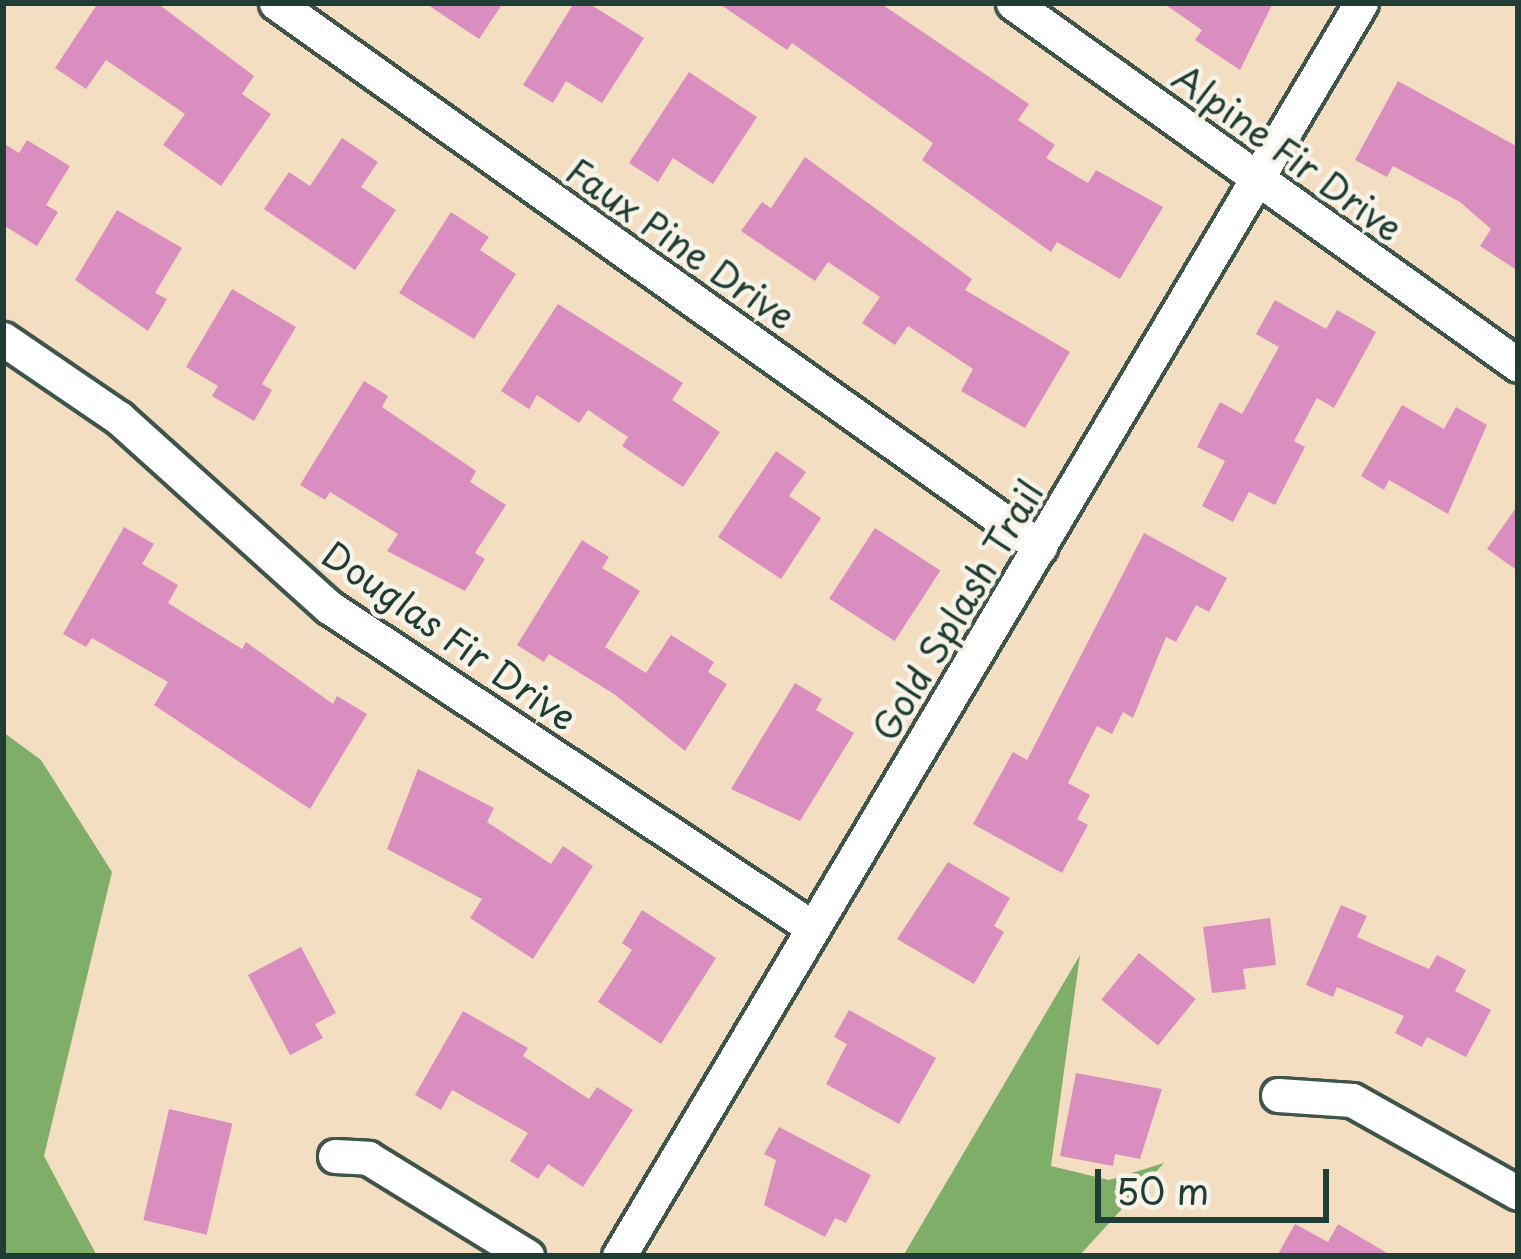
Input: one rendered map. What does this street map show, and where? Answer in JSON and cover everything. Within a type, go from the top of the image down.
[{"type":"street","name":"Faux Pine Drive","points":[[277,3],[1040,547]]},
{"type":"street","name":"Alpine Fir Drive","points":[[1013,3],[1518,365]]},
{"type":"street","name":"Gold Splash Trail","points":[[619,1256],[1361,3]]},
{"type":"street","name":"Douglas Fir Drive","points":[[3,339],[119,418],[328,607],[813,928]]},
{"type":"street","points":[[1278,1095],[1352,1100],[1518,1193]]},
{"type":"street","points":[[335,1156],[368,1158],[527,1256]]},
{"type":"green space","points":[[3,732],[41,760],[112,872],[44,1156],[97,1256],[3,1256]]},
{"type":"green space","points":[[1080,955],[1051,1166],[1109,1180],[1164,1163],[1079,1256],[903,1256]]},
{"type":"building","points":[[98,3],[157,3],[254,76],[242,94],[271,114],[221,186],[163,145],[185,114],[106,60],[86,89],[55,68]]},
{"type":"building","points":[[425,3],[503,3],[479,39]]},
{"type":"building","points":[[574,3],[588,3],[644,38],[602,103],[566,81],[553,103],[523,85]]},
{"type":"building","points":[[718,3],[880,3],[1029,104],[1018,120],[1055,145],[1046,158],[1088,183],[1096,170],[1163,207],[1120,279],[1057,242],[1051,252],[922,160],[933,143],[792,43],[787,50]]},
{"type":"building","points":[[1163,3],[1273,3],[1240,70],[1195,40],[1202,30]]},
{"type":"building","points":[[689,72],[757,117],[713,184],[673,158],[658,182],[629,163]]},
{"type":"building","points":[[1398,81],[1518,147],[1518,271],[1480,246],[1491,229],[1460,202],[1393,166],[1387,177],[1355,160]]},
{"type":"building","points":[[342,138],[378,162],[361,187],[396,210],[355,270],[264,209],[289,172],[310,186]]},
{"type":"building","points":[[27,140],[70,166],[46,205],[58,212],[37,246],[3,225],[3,143],[19,153]]},
{"type":"building","points":[[805,157],[972,279],[965,290],[1070,352],[1025,428],[961,391],[973,369],[908,326],[895,345],[862,323],[880,297],[828,262],[815,281],[741,231],[762,202],[771,208]]},
{"type":"building","points":[[117,210],[182,248],[155,293],[167,299],[148,331],[75,280]]},
{"type":"building","points":[[451,212],[489,237],[480,250],[516,274],[474,339],[399,293]]},
{"type":"building","points":[[232,289],[296,327],[262,384],[272,390],[254,421],[212,396],[218,386],[186,367]]},
{"type":"building","points":[[1275,300],[1326,329],[1337,310],[1376,332],[1334,408],[1317,398],[1294,441],[1305,447],[1275,505],[1249,492],[1233,522],[1202,506],[1225,461],[1197,447],[1220,402],[1242,414],[1279,347],[1256,334]]},
{"type":"building","points":[[558,304],[683,383],[672,400],[720,432],[683,487],[622,446],[628,437],[588,410],[579,423],[537,395],[529,409],[501,391]]},
{"type":"building","points":[[364,381],[388,396],[382,407],[476,471],[470,482],[506,505],[475,553],[485,559],[465,591],[387,551],[398,534],[330,492],[325,500],[300,485]]},
{"type":"building","points":[[1402,405],[1444,429],[1456,407],[1487,425],[1448,514],[1389,480],[1384,490],[1361,476]]},
{"type":"building","points":[[776,451],[806,472],[789,496],[821,518],[781,579],[718,537]]},
{"type":"building","points":[[1518,505],[1518,571],[1487,549]]},
{"type":"building","points":[[124,527],[154,544],[142,564],[178,585],[168,603],[242,649],[246,642],[333,704],[337,696],[367,714],[310,809],[154,705],[168,682],[92,638],[86,647],[63,634]]},
{"type":"building","points":[[875,528],[940,570],[895,641],[829,598]]},
{"type":"building","points":[[1144,533],[1227,578],[1209,612],[1196,605],[1176,642],[1166,637],[1133,718],[1123,712],[1112,734],[1097,726],[1068,783],[1090,795],[1077,819],[1088,825],[1062,873],[973,824],[1013,752],[1027,760]]},
{"type":"building","points":[[582,540],[609,557],[602,568],[640,591],[605,647],[646,673],[671,635],[714,662],[708,672],[727,684],[685,751],[614,694],[549,654],[544,662],[517,645]]},
{"type":"building","points":[[795,683],[822,699],[816,710],[854,733],[800,821],[731,789]]},
{"type":"building","points":[[418,769],[494,808],[487,822],[551,864],[563,846],[593,866],[533,959],[470,918],[482,899],[387,849]]},
{"type":"building","points":[[948,862],[1010,898],[994,926],[1004,932],[974,984],[897,939]]},
{"type":"building","points":[[1341,905],[1367,916],[1357,937],[1429,969],[1437,955],[1466,970],[1455,991],[1491,1010],[1466,1057],[1427,1037],[1422,1047],[1395,1033],[1404,1016],[1337,987],[1333,997],[1306,985]]},
{"type":"building","points":[[642,910],[716,958],[661,1044],[598,1002],[632,950],[622,943]]},
{"type":"building","points":[[1270,918],[1276,965],[1243,969],[1246,989],[1212,993],[1203,927]]},
{"type":"building","points":[[301,947],[336,1013],[315,1024],[323,1038],[290,1055],[248,975]]},
{"type":"building","points":[[1139,953],[1196,999],[1158,1046],[1101,1000]]},
{"type":"building","points":[[849,1010],[936,1058],[899,1124],[826,1084],[847,1044],[834,1037]]},
{"type":"building","points":[[463,1011],[528,1048],[523,1056],[589,1099],[597,1087],[633,1110],[583,1187],[548,1164],[538,1179],[510,1161],[528,1133],[452,1090],[441,1110],[415,1095]]},
{"type":"building","points":[[1076,1073],[1162,1089],[1140,1159],[1115,1154],[1113,1166],[1060,1156]]},
{"type":"building","points":[[169,1109],[232,1124],[207,1235],[143,1220]]},
{"type":"building","points":[[779,1127],[871,1175],[846,1223],[835,1218],[825,1237],[764,1205],[776,1160],[764,1154]]},
{"type":"building","points":[[1295,1224],[1328,1242],[1338,1224],[1392,1256],[1277,1256]]}]
